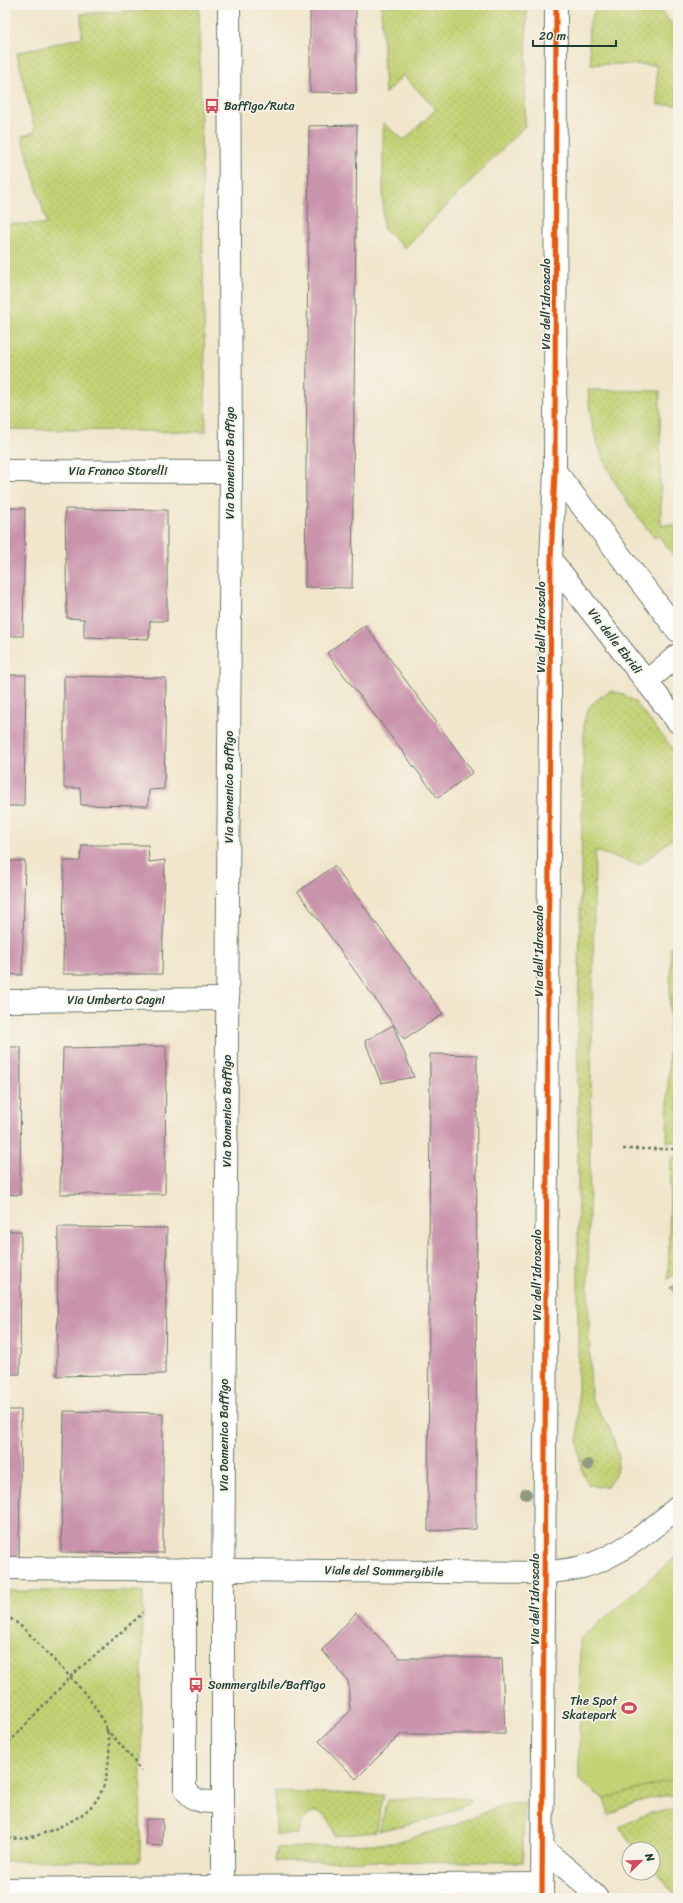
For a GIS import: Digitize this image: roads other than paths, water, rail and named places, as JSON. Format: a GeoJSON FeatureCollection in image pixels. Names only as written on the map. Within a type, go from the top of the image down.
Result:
{"type":"FeatureCollection","features":[{"type":"Feature","properties":{"kind":"street","name":"Via Domenico Baffigo"},"geometry":{"type":"LineString","coordinates":[[223,1569],[228,999],[230,472],[229,5]]}},
{"type":"Feature","properties":{"kind":"street","name":"Via dell'Idroscalo"},"geometry":{"type":"LineString","coordinates":[[542,1891],[551,560],[555,471],[556,5]]}},
{"type":"Feature","properties":{"kind":"street","name":"Via Franco Storelli"},"geometry":{"type":"LineString","coordinates":[[5,471],[230,472]]}},
{"type":"Feature","properties":{"kind":"street"},"geometry":{"type":"LineString","coordinates":[[555,471],[678,631]]}},
{"type":"Feature","properties":{"kind":"street","name":"Via delle Ebridi"},"geometry":{"type":"LineString","coordinates":[[551,560],[678,722]]}},
{"type":"Feature","properties":{"kind":"street"},"geometry":{"type":"LineString","coordinates":[[646,682],[678,655]]}},
{"type":"Feature","properties":{"kind":"street","name":"Via Umberto Cagni"},"geometry":{"type":"LineString","coordinates":[[5,1001],[228,999]]}},
{"type":"Feature","properties":{"kind":"street","name":"Viale del Sommergibile"},"geometry":{"type":"LineString","coordinates":[[5,1568],[545,1573],[583,1567],[600,1561],[638,1539],[678,1507]]}},
{"type":"Feature","properties":{"kind":"street"},"geometry":{"type":"LineString","coordinates":[[185,1569],[185,1788],[188,1795],[194,1799],[203,1802],[223,1802]]}},
{"type":"Feature","properties":{"kind":"street"},"geometry":{"type":"LineString","coordinates":[[223,1569],[223,1893]]}},
{"type":"Feature","properties":{"kind":"street"},"geometry":{"type":"LineString","coordinates":[[543,1849],[579,1879],[597,1898]]}},
{"type":"Feature","properties":{"kind":"street"},"geometry":{"type":"LineString","coordinates":[[5,1889],[223,1893],[542,1891]]}},
{"type":"Feature","properties":{"kind":"place","name":"Baffigo/Ruta"},"geometry":{"type":"Point","coordinates":[212,106]}},
{"type":"Feature","properties":{"kind":"place","name":"Sommergibile/Baffigo"},"geometry":{"type":"Point","coordinates":[196,1685]}},
{"type":"Feature","properties":{"kind":"place","name":"The Spot Skatepark"},"geometry":{"type":"Point","coordinates":[629,1708]}}]}
